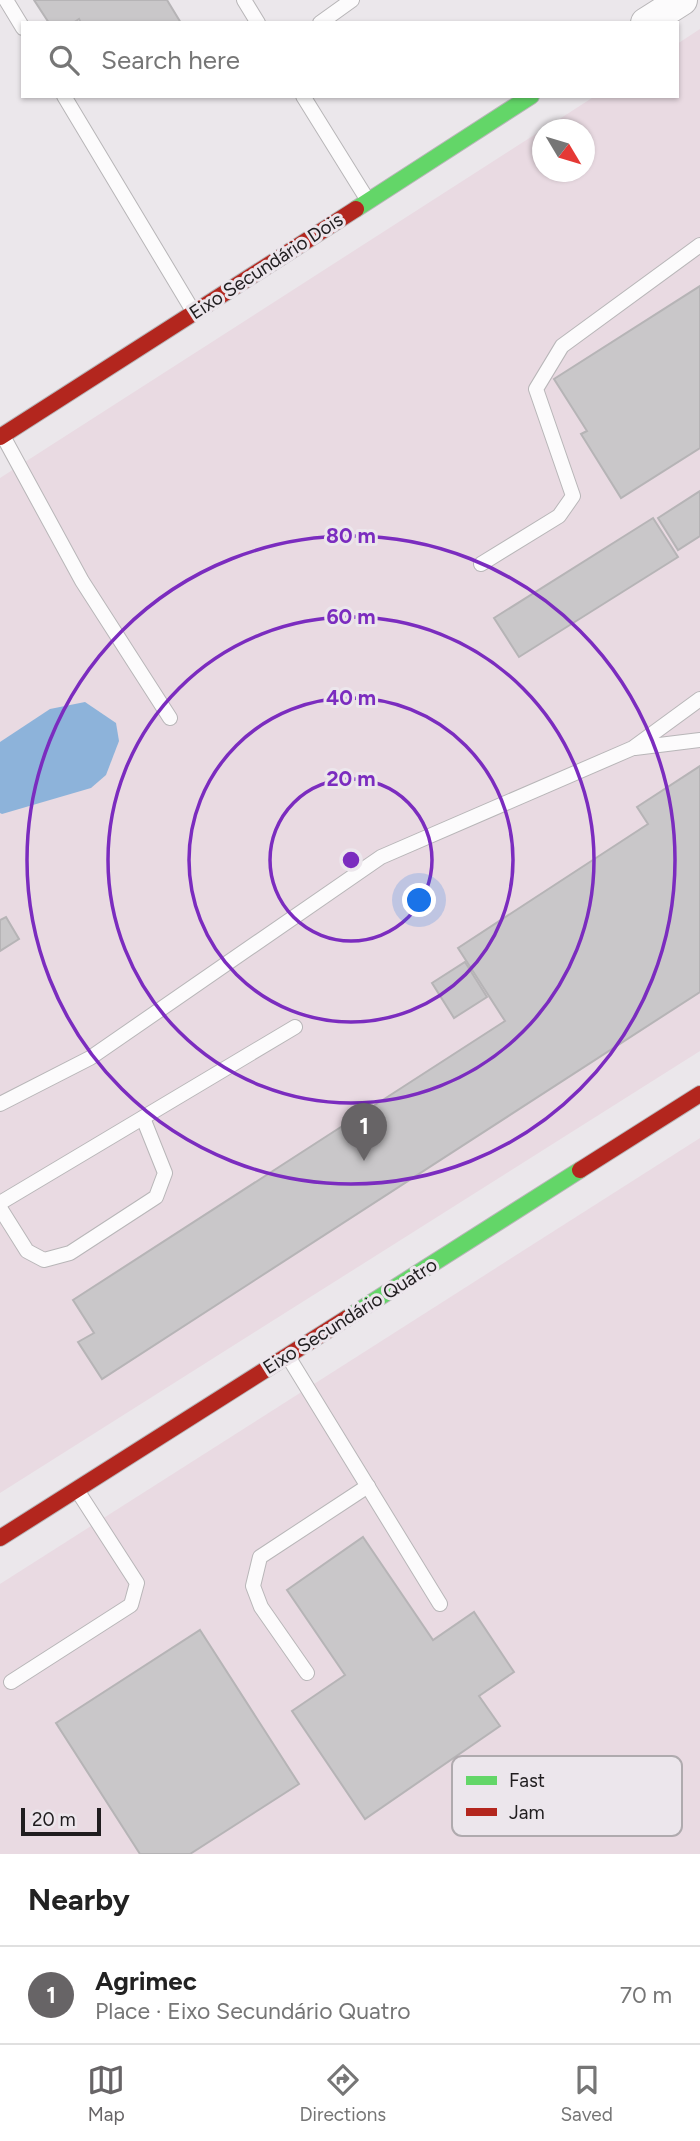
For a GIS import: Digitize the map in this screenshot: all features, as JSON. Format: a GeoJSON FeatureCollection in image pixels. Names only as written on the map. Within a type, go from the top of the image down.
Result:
{"type":"FeatureCollection","features":[{"type":"Feature","properties":{"kind":"street"},"geometry":{"type":"LineString","coordinates":[[649,21],[682,0]]}},
{"type":"Feature","properties":{"kind":"street","name":"Eixo Secundário Dois"},"geometry":{"type":"LineString","coordinates":[[1,436],[528,98]]}},
{"type":"Feature","properties":{"kind":"street","name":"Eixo Secundário Quatro"},"geometry":{"type":"LineString","coordinates":[[0,1538],[700,1094]]}},
{"type":"Feature","properties":{"kind":"lane"},"geometry":{"type":"LineString","coordinates":[[6,0],[21,25]]}},
{"type":"Feature","properties":{"kind":"lane"},"geometry":{"type":"LineString","coordinates":[[244,0],[257,21]]}},
{"type":"Feature","properties":{"kind":"lane"},"geometry":{"type":"LineString","coordinates":[[323,21],[352,0]]}},
{"type":"Feature","properties":{"kind":"lane"},"geometry":{"type":"LineString","coordinates":[[65,98],[194,312]]}},
{"type":"Feature","properties":{"kind":"lane"},"geometry":{"type":"LineString","coordinates":[[304,98],[368,201]]}},
{"type":"Feature","properties":{"kind":"lane"},"geometry":{"type":"LineString","coordinates":[[481,564],[559,516],[573,496],[536,389],[562,346],[700,246]]}},
{"type":"Feature","properties":{"kind":"lane"},"geometry":{"type":"LineString","coordinates":[[1,436],[82,581],[170,718]]}},
{"type":"Feature","properties":{"kind":"lane"},"geometry":{"type":"LineString","coordinates":[[0,1104],[90,1058],[381,857],[633,748],[700,699]]}},
{"type":"Feature","properties":{"kind":"lane"},"geometry":{"type":"LineString","coordinates":[[633,748],[700,740]]}},
{"type":"Feature","properties":{"kind":"lane"},"geometry":{"type":"LineString","coordinates":[[0,1203],[295,1027]]}},
{"type":"Feature","properties":{"kind":"lane"},"geometry":{"type":"LineString","coordinates":[[0,1208],[27,1251],[44,1260],[70,1253],[156,1197],[165,1173],[143,1118]]}},
{"type":"Feature","properties":{"kind":"lane"},"geometry":{"type":"LineString","coordinates":[[288,1355],[440,1604]]}},
{"type":"Feature","properties":{"kind":"lane"},"geometry":{"type":"LineString","coordinates":[[307,1673],[261,1607],[253,1586],[260,1557],[369,1486]]}},
{"type":"Feature","properties":{"kind":"lane"},"geometry":{"type":"LineString","coordinates":[[11,1682],[131,1605],[137,1583],[77,1490]]}},
{"type":"Feature","properties":{"kind":"shaded area"},"geometry":{"type":"Polygon","coordinates":[[[700,29],[700,1051],[0,1493],[0,478],[532,136],[532,182],[595,182],[595,119],[559,119],[592,98],[679,98],[679,43],[700,29]]]}},
{"type":"Feature","properties":{"kind":"shaded area"},"geometry":{"type":"Polygon","coordinates":[[[700,1138],[700,1854],[0,1854],[0,1584],[700,1138]]]}},
{"type":"Feature","properties":{"kind":"water"},"geometry":{"type":"Polygon","coordinates":[[[85,702],[116,723],[119,741],[106,775],[91,788],[0,813],[0,742],[50,709],[85,702]]]}},
{"type":"Feature","properties":{"kind":"building"},"geometry":{"type":"Polygon","coordinates":[[[34,0],[167,0],[180,21],[79,19],[48,21],[34,0]]]}},
{"type":"Feature","properties":{"kind":"building"},"geometry":{"type":"Polygon","coordinates":[[[700,286],[700,448],[621,498],[581,434],[587,431],[554,379],[700,286]]]}},
{"type":"Feature","properties":{"kind":"building"},"geometry":{"type":"Polygon","coordinates":[[[700,491],[700,536],[678,550],[658,518],[700,491]]]}},
{"type":"Feature","properties":{"kind":"building"},"geometry":{"type":"Polygon","coordinates":[[[653,518],[678,557],[519,657],[494,618],[653,518]]]}},
{"type":"Feature","properties":{"kind":"building"},"geometry":{"type":"Polygon","coordinates":[[[700,766],[700,992],[102,1379],[78,1342],[94,1333],[73,1300],[505,1021],[458,948],[648,824],[637,807],[700,766]]]}},
{"type":"Feature","properties":{"kind":"building"},"geometry":{"type":"Polygon","coordinates":[[[6,917],[19,939],[0,951],[0,920],[6,917]]]}},
{"type":"Feature","properties":{"kind":"building"},"geometry":{"type":"Polygon","coordinates":[[[465,962],[487,997],[454,1018],[432,983],[465,962]]]}},
{"type":"Feature","properties":{"kind":"building"},"geometry":{"type":"Polygon","coordinates":[[[363,1537],[433,1640],[474,1612],[514,1672],[479,1696],[500,1726],[456,1756],[452,1756],[452,1759],[365,1819],[292,1711],[345,1675],[287,1590],[363,1537]]]}},
{"type":"Feature","properties":{"kind":"building"},"geometry":{"type":"Polygon","coordinates":[[[200,1630],[299,1784],[190,1854],[140,1854],[56,1723],[200,1630]]]}},
{"type":"Feature","properties":{"kind":"traffic: fast"},"geometry":{"type":"LineString","coordinates":[[356,209],[528,98]]}},
{"type":"Feature","properties":{"kind":"traffic: fast"},"geometry":{"type":"LineString","coordinates":[[347,1318],[580,1170]]}},
{"type":"Feature","properties":{"kind":"traffic: jam"},"geometry":{"type":"LineString","coordinates":[[0,437],[356,209]]}},
{"type":"Feature","properties":{"kind":"traffic: jam"},"geometry":{"type":"LineString","coordinates":[[580,1170],[700,1094]]}},
{"type":"Feature","properties":{"kind":"traffic: jam"},"geometry":{"type":"LineString","coordinates":[[0,1538],[347,1318]]}},
{"type":"Feature","properties":{"kind":"place","name":"Agrimec"},"geometry":{"type":"Point","coordinates":[364,1161]}}]}
